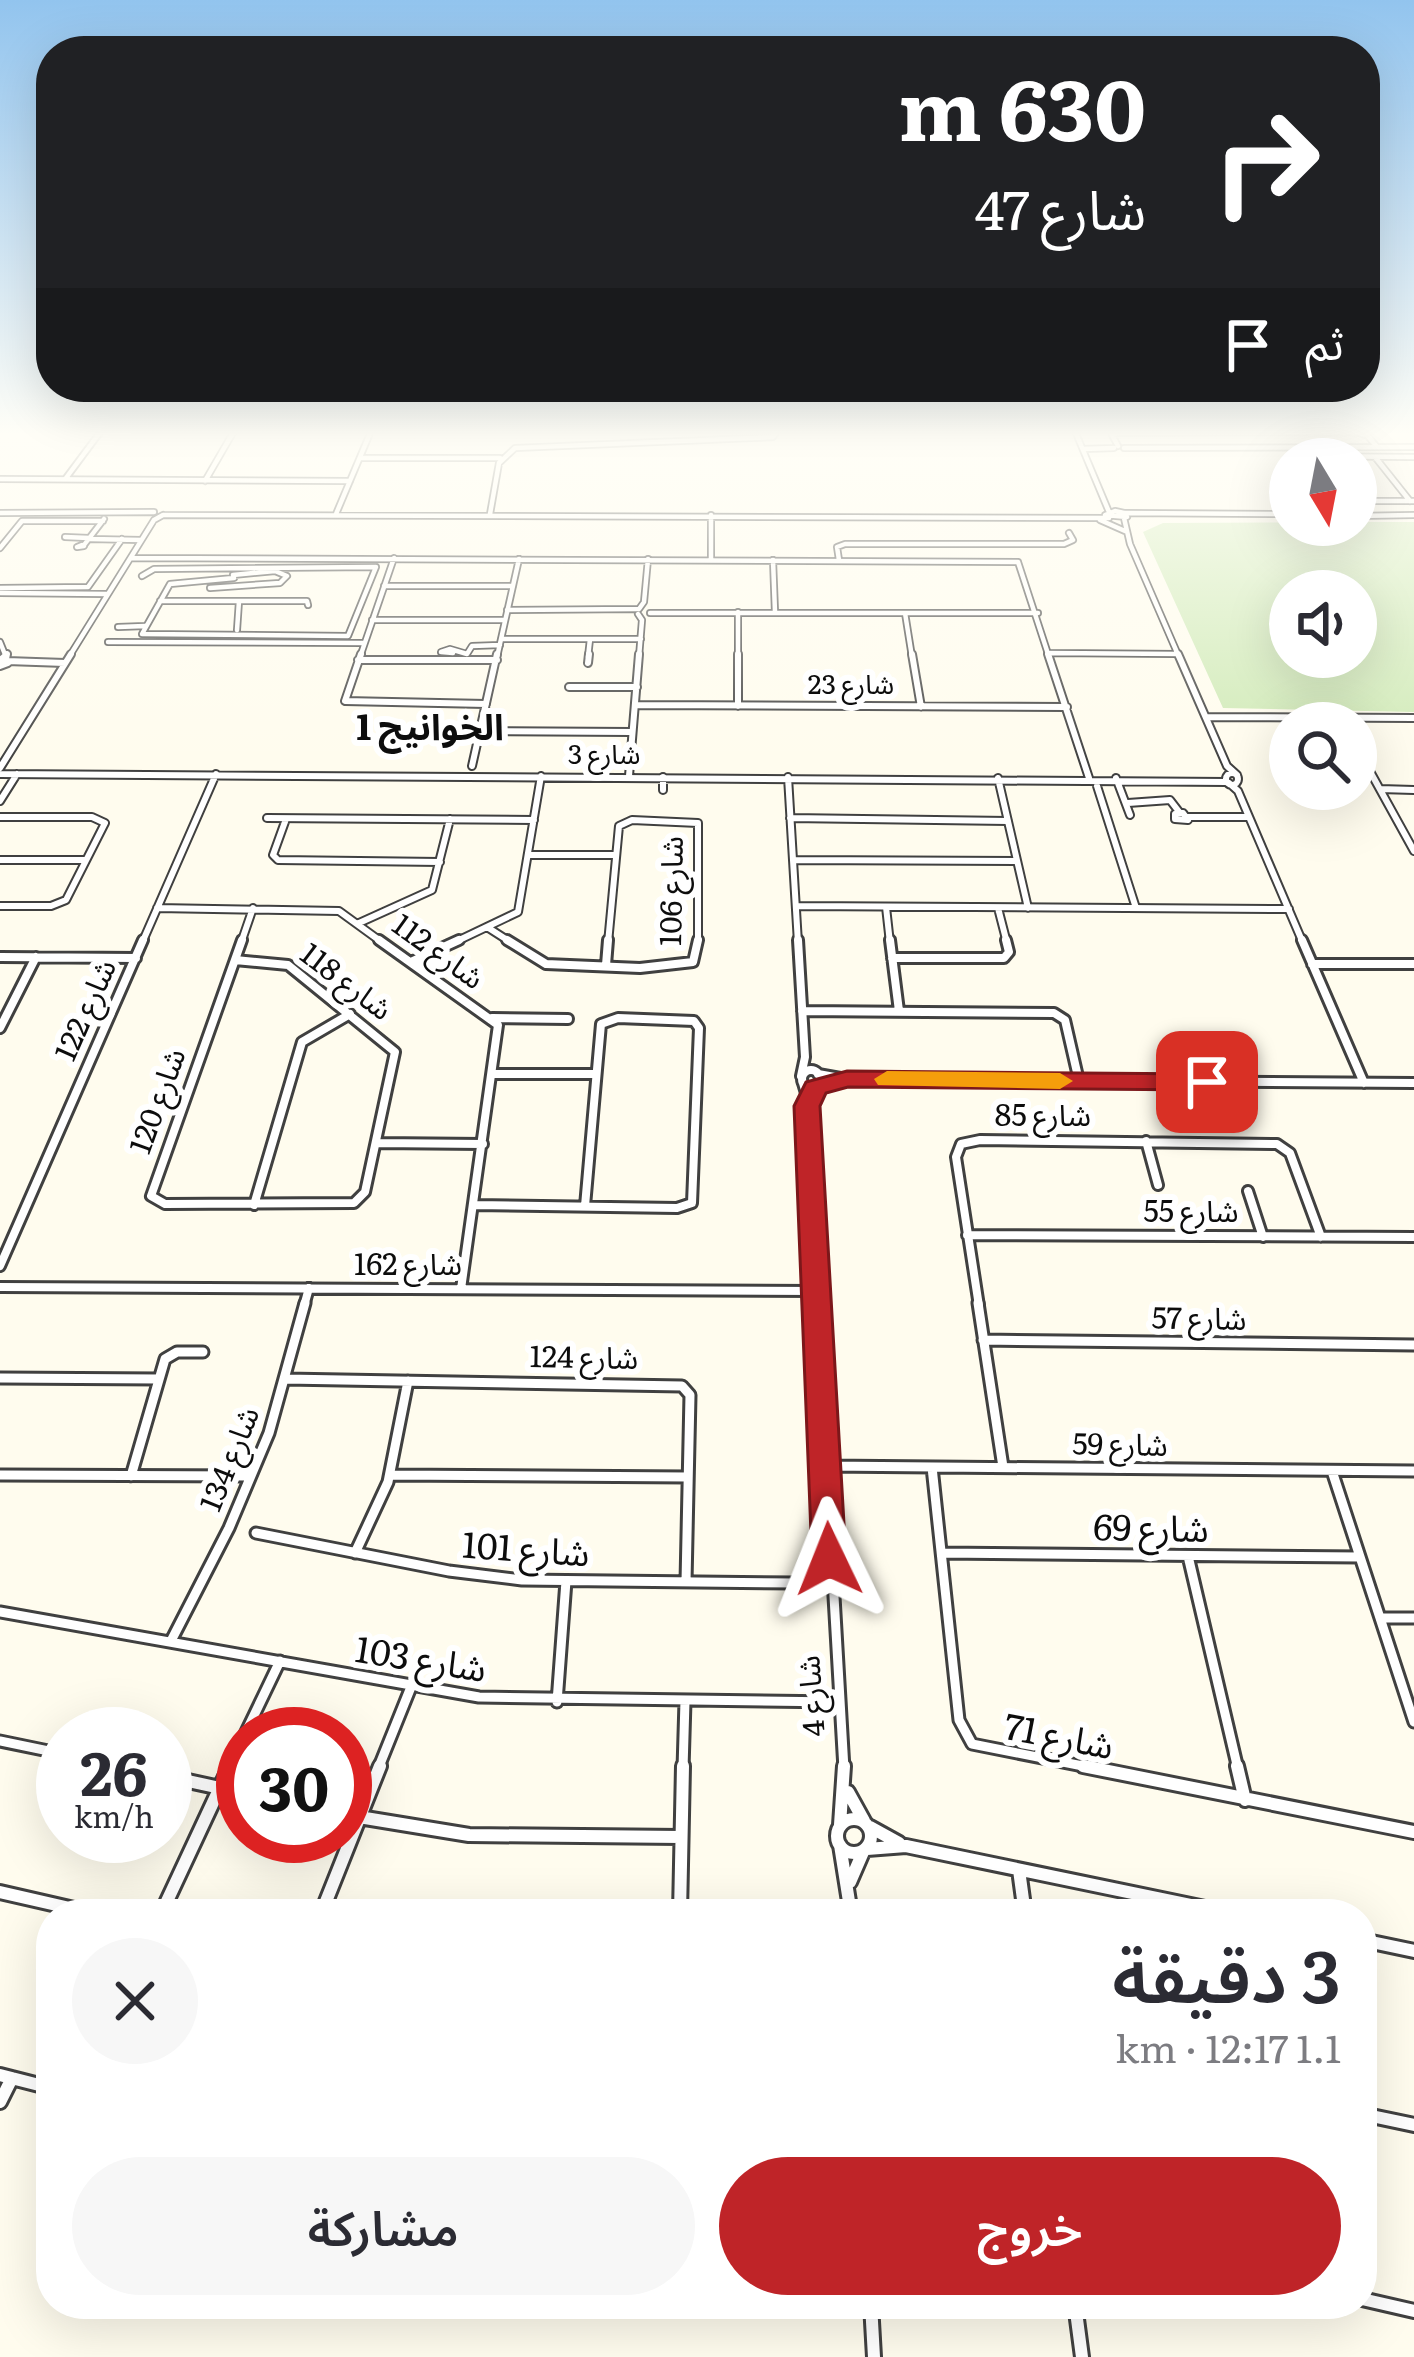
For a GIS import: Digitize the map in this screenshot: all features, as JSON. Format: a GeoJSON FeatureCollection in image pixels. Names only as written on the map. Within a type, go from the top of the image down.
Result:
{"type":"FeatureCollection","features":[{"type":"Feature","properties":{"kind":"street"},"geometry":{"type":"LineString","coordinates":[[0,591],[88,587],[121,541]]}},
{"type":"Feature","properties":{"kind":"street"},"geometry":{"type":"LineString","coordinates":[[0,771],[141,541]]}},
{"type":"Feature","properties":{"kind":"street"},"geometry":{"type":"LineString","coordinates":[[711,541],[711,559]]}},
{"type":"Feature","properties":{"kind":"street"},"geometry":{"type":"LineString","coordinates":[[838,560],[837,547],[845,544],[1071,541]]}},
{"type":"Feature","properties":{"kind":"street"},"geometry":{"type":"LineString","coordinates":[[1129,541],[1206,717],[1226,776],[1238,783],[1364,1083]]}},
{"type":"Feature","properties":{"kind":"street"},"geometry":{"type":"LineString","coordinates":[[131,558],[1018,562],[1025,556],[1022,544]]}},
{"type":"Feature","properties":{"kind":"street"},"geometry":{"type":"LineString","coordinates":[[1130,544],[1140,544]]}},
{"type":"Feature","properties":{"kind":"street"},"geometry":{"type":"LineString","coordinates":[[233,579],[235,558]]}},
{"type":"Feature","properties":{"kind":"street"},"geometry":{"type":"LineString","coordinates":[[394,558],[346,702],[486,704]]}},
{"type":"Feature","properties":{"kind":"street"},"geometry":{"type":"LineString","coordinates":[[472,766],[519,559]]}},
{"type":"Feature","properties":{"kind":"street"},"geometry":{"type":"LineString","coordinates":[[629,776],[648,559]]}},
{"type":"Feature","properties":{"kind":"street"},"geometry":{"type":"LineString","coordinates":[[773,560],[775,612]]}},
{"type":"Feature","properties":{"kind":"street"},"geometry":{"type":"LineString","coordinates":[[1018,562],[1089,778]]}},
{"type":"Feature","properties":{"kind":"street"},"geometry":{"type":"LineString","coordinates":[[142,576],[165,567],[233,579],[283,582],[287,575],[278,571],[233,579],[210,588]]}},
{"type":"Feature","properties":{"kind":"street"},"geometry":{"type":"LineString","coordinates":[[108,643],[260,639],[350,635],[376,567],[172,583],[141,633],[146,636],[260,639],[364,643]]}},
{"type":"Feature","properties":{"kind":"street"},"geometry":{"type":"LineString","coordinates":[[384,586],[513,586]]}},
{"type":"Feature","properties":{"kind":"street"},"geometry":{"type":"LineString","coordinates":[[0,591],[109,594]]}},
{"type":"Feature","properties":{"kind":"street"},"geometry":{"type":"LineString","coordinates":[[159,601],[307,601],[308,605]]}},
{"type":"Feature","properties":{"kind":"street"},"geometry":{"type":"LineString","coordinates":[[237,630],[239,601]]}},
{"type":"Feature","properties":{"kind":"street"},"geometry":{"type":"LineString","coordinates":[[1158,607],[1167,607]]}},
{"type":"Feature","properties":{"kind":"street"},"geometry":{"type":"LineString","coordinates":[[507,610],[1038,613]]}},
{"type":"Feature","properties":{"kind":"street"},"geometry":{"type":"LineString","coordinates":[[738,612],[738,706]]}},
{"type":"Feature","properties":{"kind":"street"},"geometry":{"type":"LineString","coordinates":[[905,613],[921,707]]}},
{"type":"Feature","properties":{"kind":"street"},"geometry":{"type":"LineString","coordinates":[[372,620],[505,620]]}},
{"type":"Feature","properties":{"kind":"street"},"geometry":{"type":"LineString","coordinates":[[118,627],[145,626]]}},
{"type":"Feature","properties":{"kind":"street"},"geometry":{"type":"LineString","coordinates":[[588,663],[590,639]]}},
{"type":"Feature","properties":{"kind":"street"},"geometry":{"type":"LineString","coordinates":[[358,660],[428,660],[500,642],[641,639]]}},
{"type":"Feature","properties":{"kind":"street"},"geometry":{"type":"LineString","coordinates":[[0,642],[3,663],[64,666]]}},
{"type":"Feature","properties":{"kind":"street"},"geometry":{"type":"LineString","coordinates":[[428,660],[442,653],[497,660]]}},
{"type":"Feature","properties":{"kind":"street"},"geometry":{"type":"LineString","coordinates":[[1050,653],[1178,654]]}},
{"type":"Feature","properties":{"kind":"street"},"geometry":{"type":"LineString","coordinates":[[569,687],[637,687]]}},
{"type":"Feature","properties":{"kind":"street"},"geometry":{"type":"LineString","coordinates":[[1195,692],[1208,692]]}},
{"type":"Feature","properties":{"kind":"street","name":"شارع 23"},"geometry":{"type":"LineString","coordinates":[[635,706],[1067,707]]}},
{"type":"Feature","properties":{"kind":"street"},"geometry":{"type":"LineString","coordinates":[[1206,717],[1269,718]]}},
{"type":"Feature","properties":{"kind":"street"},"geometry":{"type":"LineString","coordinates":[[1377,719],[1414,718]]}},
{"type":"Feature","properties":{"kind":"street"},"geometry":{"type":"LineString","coordinates":[[480,731],[632,732]]}},
{"type":"Feature","properties":{"kind":"street","name":"شارع 3"},"geometry":{"type":"LineString","coordinates":[[0,771],[1226,776],[1238,783]]}},
{"type":"Feature","properties":{"kind":"street"},"geometry":{"type":"LineString","coordinates":[[0,801],[17,774]]}},
{"type":"Feature","properties":{"kind":"street","name":"شارع 122"},"geometry":{"type":"LineString","coordinates":[[0,1266],[216,774]]}},
{"type":"Feature","properties":{"kind":"street"},"geometry":{"type":"LineString","coordinates":[[411,963],[520,909],[541,776]]}},
{"type":"Feature","properties":{"kind":"street"},"geometry":{"type":"LineString","coordinates":[[663,776],[663,790]]}},
{"type":"Feature","properties":{"kind":"street"},"geometry":{"type":"LineString","coordinates":[[788,777],[805,1058],[802,1079],[1414,1083]]}},
{"type":"Feature","properties":{"kind":"street"},"geometry":{"type":"LineString","coordinates":[[998,778],[1028,908]]}},
{"type":"Feature","properties":{"kind":"street"},"geometry":{"type":"LineString","coordinates":[[1116,778],[1130,815]]}},
{"type":"Feature","properties":{"kind":"street"},"geometry":{"type":"LineString","coordinates":[[1377,784],[1414,851]]}},
{"type":"Feature","properties":{"kind":"street"},"geometry":{"type":"LineString","coordinates":[[1097,786],[1136,908]]}},
{"type":"Feature","properties":{"kind":"street"},"geometry":{"type":"LineString","coordinates":[[1380,789],[1414,790]]}},
{"type":"Feature","properties":{"kind":"street"},"geometry":{"type":"LineString","coordinates":[[1128,803],[1170,800],[1183,815],[1249,817]]}},
{"type":"Feature","properties":{"kind":"street"},"geometry":{"type":"LineString","coordinates":[[0,818],[102,819],[105,824],[62,903],[0,906]]}},
{"type":"Feature","properties":{"kind":"street"},"geometry":{"type":"LineString","coordinates":[[267,818],[534,820]]}},
{"type":"Feature","properties":{"kind":"street"},"geometry":{"type":"LineString","coordinates":[[286,818],[273,855],[278,860],[440,862]]}},
{"type":"Feature","properties":{"kind":"street"},"geometry":{"type":"LineString","coordinates":[[790,818],[1008,820]]}},
{"type":"Feature","properties":{"kind":"street"},"geometry":{"type":"LineString","coordinates":[[358,924],[434,887],[450,819]]}},
{"type":"Feature","properties":{"kind":"street","name":"شارع 106"},"geometry":{"type":"LineString","coordinates":[[688,820],[700,825],[698,955],[693,962],[606,964],[616,856],[623,822],[688,820]]}},
{"type":"Feature","properties":{"kind":"street"},"geometry":{"type":"LineString","coordinates":[[529,855],[616,856]]}},
{"type":"Feature","properties":{"kind":"street"},"geometry":{"type":"LineString","coordinates":[[0,860],[86,860]]}},
{"type":"Feature","properties":{"kind":"street"},"geometry":{"type":"LineString","coordinates":[[793,860],[1017,861]]}},
{"type":"Feature","properties":{"kind":"street"},"geometry":{"type":"LineString","coordinates":[[796,906],[1289,909]]}},
{"type":"Feature","properties":{"kind":"street"},"geometry":{"type":"LineString","coordinates":[[886,907],[899,1011]]}},
{"type":"Feature","properties":{"kind":"street","name":"شارع 112"},"geometry":{"type":"LineString","coordinates":[[157,908],[334,910],[500,1030]]}},
{"type":"Feature","properties":{"kind":"street","name":"شارع 120"},"geometry":{"type":"LineString","coordinates":[[253,908],[151,1191],[154,1200],[165,1204],[341,1205]]}},
{"type":"Feature","properties":{"kind":"street"},"geometry":{"type":"LineString","coordinates":[[892,958],[1007,957],[998,908]]}},
{"type":"Feature","properties":{"kind":"street"},"geometry":{"type":"LineString","coordinates":[[488,927],[541,963],[606,964]]}},
{"type":"Feature","properties":{"kind":"street"},"geometry":{"type":"LineString","coordinates":[[0,957],[136,958]]}},
{"type":"Feature","properties":{"kind":"street"},"geometry":{"type":"LineString","coordinates":[[0,1028],[4,1012],[36,957]]}},
{"type":"Feature","properties":{"kind":"street","name":"شارع 118"},"geometry":{"type":"LineString","coordinates":[[235,959],[288,965],[395,1052],[364,1196],[341,1205]]}},
{"type":"Feature","properties":{"kind":"street"},"geometry":{"type":"LineString","coordinates":[[1312,964],[1414,964]]}},
{"type":"Feature","properties":{"kind":"street"},"geometry":{"type":"LineString","coordinates":[[802,1011],[1045,1013],[1065,1025],[1079,1081]]}},
{"type":"Feature","properties":{"kind":"street"},"geometry":{"type":"LineString","coordinates":[[254,1204],[302,1042],[350,1014]]}},
{"type":"Feature","properties":{"kind":"street"},"geometry":{"type":"LineString","coordinates":[[488,1017],[568,1018]]}},
{"type":"Feature","properties":{"kind":"street"},"geometry":{"type":"LineString","coordinates":[[474,1205],[668,1207],[689,1205],[696,1198],[697,1034],[692,1023],[679,1018],[623,1018],[600,1030],[585,1206]]}},
{"type":"Feature","properties":{"kind":"street"},"geometry":{"type":"LineString","coordinates":[[460,1289],[500,1030],[512,1020]]}},
{"type":"Feature","properties":{"kind":"street"},"geometry":{"type":"LineString","coordinates":[[805,1058],[818,1079]]}},
{"type":"Feature","properties":{"kind":"street"},"geometry":{"type":"LineString","coordinates":[[494,1074],[596,1074]]}},
{"type":"Feature","properties":{"kind":"street","name":"شارع 4"},"geometry":{"type":"LineString","coordinates":[[802,1079],[808,1100],[845,1786],[840,1826]]}},
{"type":"Feature","properties":{"kind":"street"},"geometry":{"type":"LineString","coordinates":[[808,1100],[818,1079]]}},
{"type":"Feature","properties":{"kind":"street","name":"شارع 85"},"geometry":{"type":"LineString","coordinates":[[1003,1467],[955,1152],[961,1144],[980,1140],[1147,1141],[1283,1146],[1290,1153],[1321,1237]]}},
{"type":"Feature","properties":{"kind":"street"},"geometry":{"type":"LineString","coordinates":[[1147,1141],[1158,1185]]}},
{"type":"Feature","properties":{"kind":"street"},"geometry":{"type":"LineString","coordinates":[[376,1143],[483,1144]]}},
{"type":"Feature","properties":{"kind":"street"},"geometry":{"type":"LineString","coordinates":[[1248,1191],[1263,1237]]}},
{"type":"Feature","properties":{"kind":"street","name":"شارع 55"},"geometry":{"type":"LineString","coordinates":[[968,1235],[1414,1238]]}},
{"type":"Feature","properties":{"kind":"street","name":"شارع 162"},"geometry":{"type":"LineString","coordinates":[[0,1287],[816,1291]]}},
{"type":"Feature","properties":{"kind":"street","name":"شارع 134"},"geometry":{"type":"LineString","coordinates":[[172,1639],[250,1477],[286,1379],[309,1288]]}},
{"type":"Feature","properties":{"kind":"street","name":"شارع 57"},"geometry":{"type":"LineString","coordinates":[[983,1340],[1414,1345]]}},
{"type":"Feature","properties":{"kind":"street"},"geometry":{"type":"LineString","coordinates":[[131,1476],[168,1356],[203,1352]]}},
{"type":"Feature","properties":{"kind":"street"},"geometry":{"type":"LineString","coordinates":[[0,1378],[159,1379]]}},
{"type":"Feature","properties":{"kind":"street","name":"شارع 124"},"geometry":{"type":"LineString","coordinates":[[286,1379],[682,1386],[690,1394],[686,1582]]}},
{"type":"Feature","properties":{"kind":"street"},"geometry":{"type":"LineString","coordinates":[[355,1553],[389,1475],[408,1381]]}},
{"type":"Feature","properties":{"kind":"street","name":"شارع 59"},"geometry":{"type":"LineString","coordinates":[[826,1466],[1414,1472]]}},
{"type":"Feature","properties":{"kind":"street","name":"شارع 71"},"geometry":{"type":"LineString","coordinates":[[932,1467],[959,1720],[972,1744],[1414,1832]]}},
{"type":"Feature","properties":{"kind":"street"},"geometry":{"type":"LineString","coordinates":[[1332,1471],[1414,1722]]}},
{"type":"Feature","properties":{"kind":"street"},"geometry":{"type":"LineString","coordinates":[[0,1475],[250,1477]]}},
{"type":"Feature","properties":{"kind":"street"},"geometry":{"type":"LineString","coordinates":[[389,1475],[688,1477]]}},
{"type":"Feature","properties":{"kind":"street","name":"شارع 101"},"geometry":{"type":"LineString","coordinates":[[256,1534],[461,1573],[566,1581],[795,1582]]}},
{"type":"Feature","properties":{"kind":"street","name":"شارع 69"},"geometry":{"type":"LineString","coordinates":[[942,1553],[1360,1557]]}},
{"type":"Feature","properties":{"kind":"street"},"geometry":{"type":"LineString","coordinates":[[1188,1555],[1245,1800]]}},
{"type":"Feature","properties":{"kind":"street"},"geometry":{"type":"LineString","coordinates":[[557,1702],[566,1581]]}},
{"type":"Feature","properties":{"kind":"street","name":"شارع 103"},"geometry":{"type":"LineString","coordinates":[[0,1612],[172,1639],[412,1688],[557,1702],[839,1702]]}},
{"type":"Feature","properties":{"kind":"street"},"geometry":{"type":"LineString","coordinates":[[1380,1618],[1414,1618]]}},
{"type":"Feature","properties":{"kind":"street"},"geometry":{"type":"LineString","coordinates":[[258,1707],[280,1661]]}},
{"type":"Feature","properties":{"kind":"street"},"geometry":{"type":"LineString","coordinates":[[372,1785],[412,1688]]}},
{"type":"Feature","properties":{"kind":"street"},"geometry":{"type":"LineString","coordinates":[[680,1899],[685,1701]]}},
{"type":"Feature","properties":{"kind":"street"},"geometry":{"type":"LineString","coordinates":[[0,1741],[36,1748]]}},
{"type":"Feature","properties":{"kind":"street","name":"شارع 4"},"geometry":{"type":"LineString","coordinates":[[845,1786],[866,1824]]}},
{"type":"Feature","properties":{"kind":"street"},"geometry":{"type":"LineString","coordinates":[[168,1899],[216,1797]]}},
{"type":"Feature","properties":{"kind":"street"},"geometry":{"type":"LineString","coordinates":[[372,1819],[469,1835],[681,1837]]}},
{"type":"Feature","properties":{"kind":"street"},"geometry":{"type":"LineString","coordinates":[[850,1899],[840,1845],[840,1826],[848,1820],[866,1824],[906,1846],[1161,1899]]}},
{"type":"Feature","properties":{"kind":"street"},"geometry":{"type":"LineString","coordinates":[[850,1884],[872,1835],[866,1824]]}},
{"type":"Feature","properties":{"kind":"street"},"geometry":{"type":"LineString","coordinates":[[840,1845],[848,1851],[906,1846]]}},
{"type":"Feature","properties":{"kind":"street"},"geometry":{"type":"LineString","coordinates":[[327,1899],[341,1863]]}},
{"type":"Feature","properties":{"kind":"street"},"geometry":{"type":"LineString","coordinates":[[1019,1870],[1023,1899]]}},
{"type":"Feature","properties":{"kind":"street"},"geometry":{"type":"LineString","coordinates":[[0,1892],[36,1900]]}},
{"type":"Feature","properties":{"kind":"street"},"geometry":{"type":"LineString","coordinates":[[1377,1943],[1414,1951]]}},
{"type":"Feature","properties":{"kind":"street"},"geometry":{"type":"LineString","coordinates":[[0,2102],[6,2076],[36,2084]]}},
{"type":"Feature","properties":{"kind":"street"},"geometry":{"type":"LineString","coordinates":[[1377,2117],[1414,2125]]}},
{"type":"Feature","properties":{"kind":"street"},"geometry":{"type":"LineString","coordinates":[[1377,2302],[1414,2311]]}},
{"type":"Feature","properties":{"kind":"street"},"geometry":{"type":"LineString","coordinates":[[872,2319],[874,2357]]}},
{"type":"Feature","properties":{"kind":"street"},"geometry":{"type":"LineString","coordinates":[[1077,2319],[1082,2357]]}},
{"type":"Feature","properties":{"kind":"green space"},"geometry":{"type":"Polygon","coordinates":[[[1147,541],[1377,546],[1377,541],[1414,541],[1414,712],[1377,711],[1377,702],[1269,702],[1269,709],[1223,708],[1147,541]]]}},
{"type":"Feature","properties":{"kind":"slow traffic"},"geometry":{"type":"LineString","coordinates":[[887,1079],[1060,1081]]}},
{"type":"Feature","properties":{"kind":"district","name":"الخوانيج 1"},"geometry":{"type":"Point","coordinates":[430,727]}},
{"type":"Feature","properties":{"kind":"route"},"geometry":{"type":"LineString","coordinates":[[829,1559],[807,1106],[815,1088],[847,1079],[1207,1082]]}}]}
